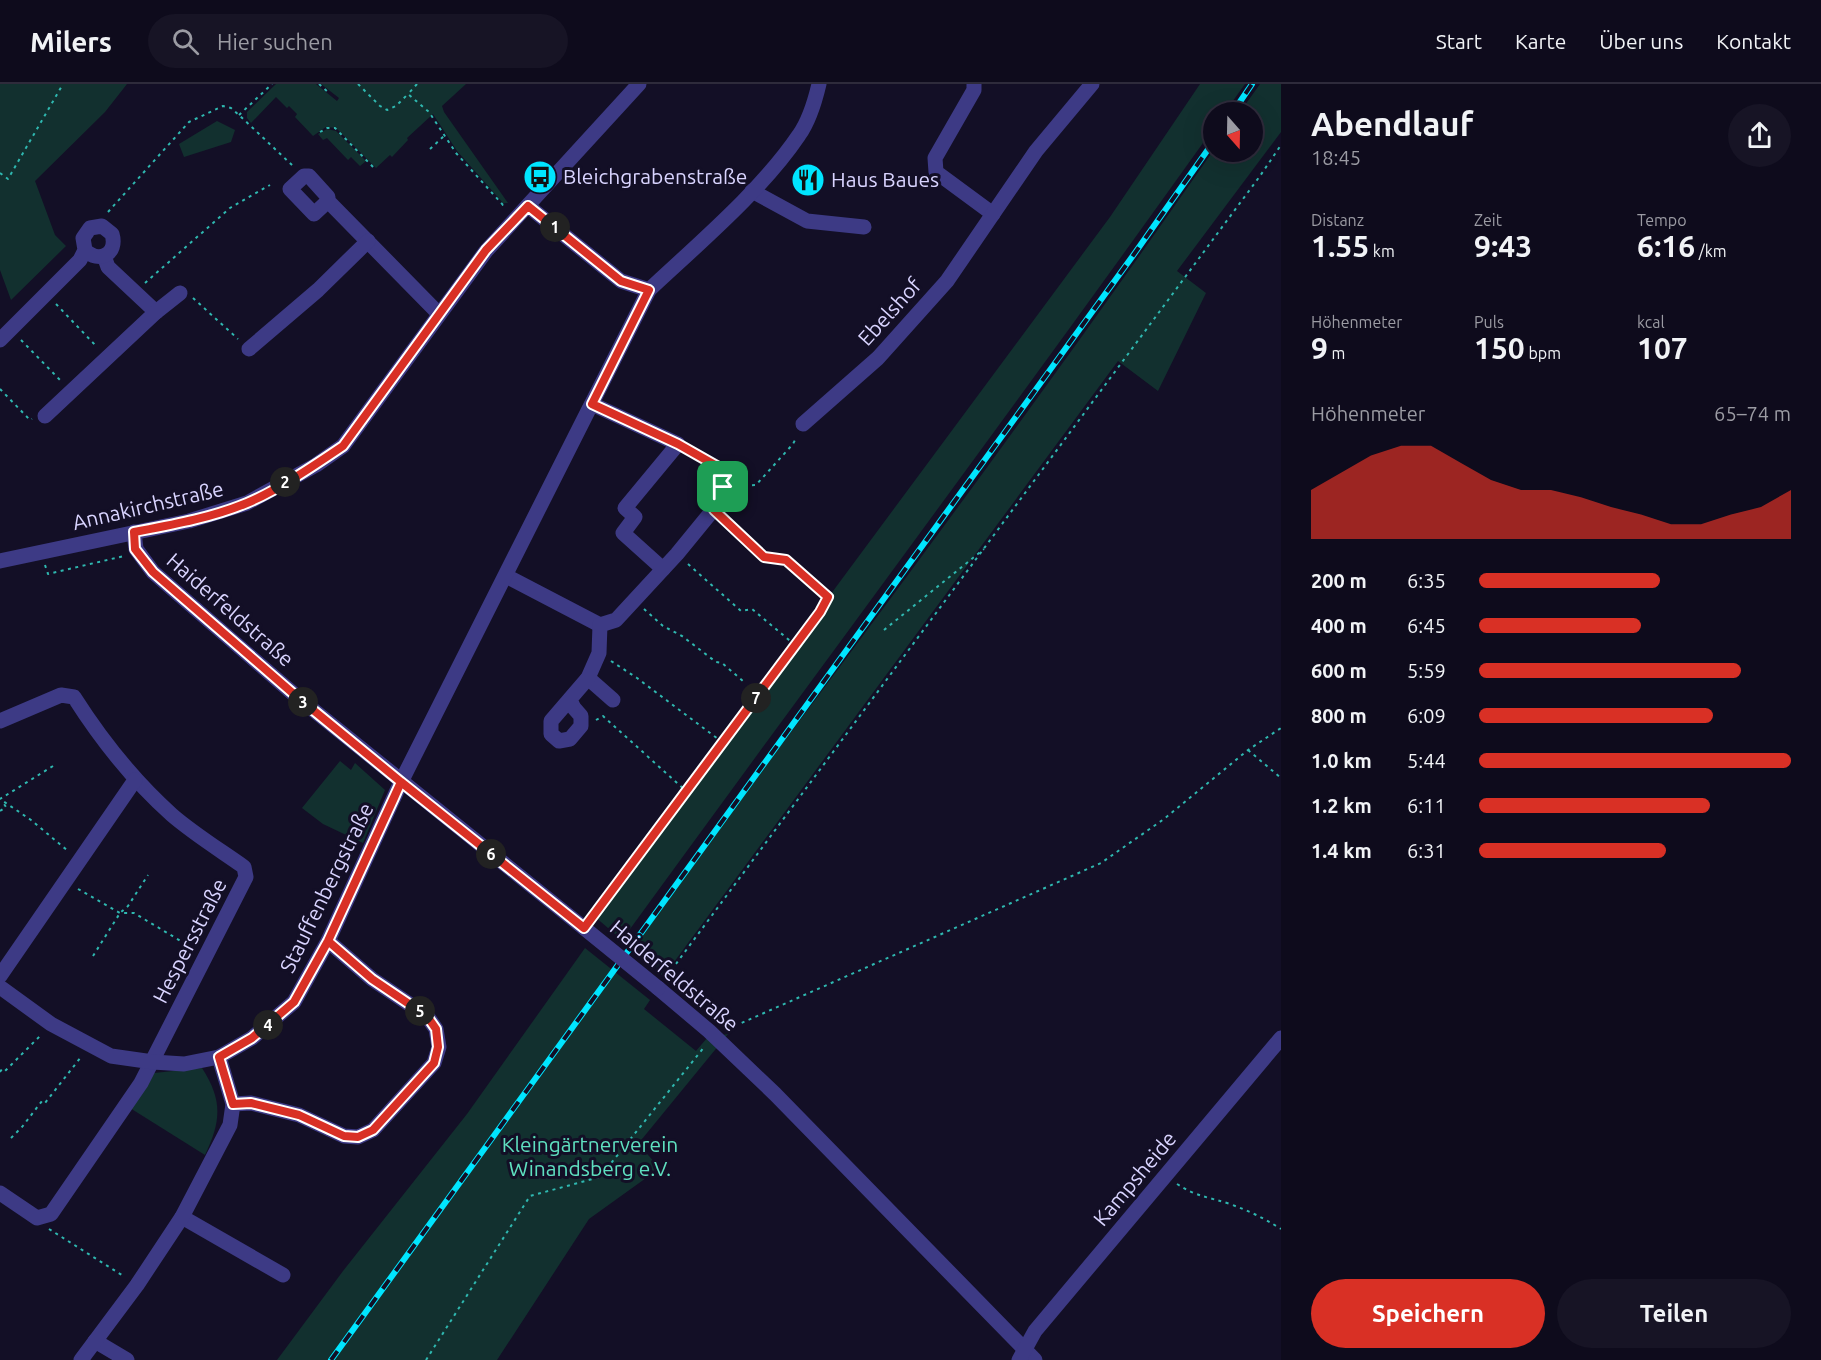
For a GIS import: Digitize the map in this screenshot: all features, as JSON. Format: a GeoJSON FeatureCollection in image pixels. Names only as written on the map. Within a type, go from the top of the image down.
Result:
{"type":"FeatureCollection","features":[{"type":"Feature","properties":{"kind":"street","name":"Annakirchstraße"},"geometry":{"type":"LineString","coordinates":[[0,561],[189,521],[247,503],[315,465],[343,446],[486,250],[639,84]]}},
{"type":"Feature","properties":{"kind":"street"},"geometry":{"type":"LineString","coordinates":[[401,782],[649,290],[752,191],[800,134],[815,101],[819,84]]}},
{"type":"Feature","properties":{"kind":"street"},"geometry":{"type":"LineString","coordinates":[[974,84],[974,90],[936,158],[936,172],[993,214]]}},
{"type":"Feature","properties":{"kind":"street","name":"Ebelshof"},"geometry":{"type":"LineString","coordinates":[[803,424],[878,358],[947,281],[1036,151],[1092,84]]}},
{"type":"Feature","properties":{"kind":"street"},"geometry":{"type":"LineString","coordinates":[[328,201],[314,214],[290,189],[304,176],[309,176],[328,197],[328,201],[440,314]]}},
{"type":"Feature","properties":{"kind":"street"},"geometry":{"type":"LineString","coordinates":[[752,191],[807,221],[864,227]]}},
{"type":"Feature","properties":{"kind":"street"},"geometry":{"type":"LineString","coordinates":[[528,206],[621,281],[649,290]]}},
{"type":"Feature","properties":{"kind":"street"},"geometry":{"type":"LineString","coordinates":[[95,226],[108,229],[114,240],[110,253],[97,258],[85,250],[83,244],[85,232],[95,226]]}},
{"type":"Feature","properties":{"kind":"street"},"geometry":{"type":"LineString","coordinates":[[249,349],[318,290],[368,241]]}},
{"type":"Feature","properties":{"kind":"street"},"geometry":{"type":"LineString","coordinates":[[5,335],[80,260],[85,250]]}},
{"type":"Feature","properties":{"kind":"street"},"geometry":{"type":"LineString","coordinates":[[104,256],[108,267],[156,312]]}},
{"type":"Feature","properties":{"kind":"street"},"geometry":{"type":"LineString","coordinates":[[45,416],[156,312],[180,293]]}},
{"type":"Feature","properties":{"kind":"street"},"geometry":{"type":"LineString","coordinates":[[592,404],[678,444],[625,508],[636,518],[622,533],[663,569]]}},
{"type":"Feature","properties":{"kind":"street"},"geometry":{"type":"LineString","coordinates":[[506,576],[600,625],[616,620],[714,510],[723,487]]}},
{"type":"Feature","properties":{"kind":"street","name":"Haiderfeldstraße"},"geometry":{"type":"LineString","coordinates":[[134,532],[135,549],[153,572],[296,696],[713,1035],[775,1094],[1026,1357]]}},
{"type":"Feature","properties":{"kind":"street"},"geometry":{"type":"LineString","coordinates":[[570,700],[581,716],[581,726],[570,739],[559,741],[551,734],[551,721],[588,678],[599,653],[600,625]]}},
{"type":"Feature","properties":{"kind":"street"},"geometry":{"type":"LineString","coordinates":[[588,678],[613,700]]}},
{"type":"Feature","properties":{"kind":"street","name":"Hespersstraße"},"geometry":{"type":"LineString","coordinates":[[0,721],[61,695],[74,697],[99,736],[135,780],[174,816],[244,867],[246,877],[141,1083],[51,1214],[37,1218],[0,1193]]}},
{"type":"Feature","properties":{"kind":"street"},"geometry":{"type":"LineString","coordinates":[[0,976],[135,780]]}},
{"type":"Feature","properties":{"kind":"street","name":"Stauffenbergstraße"},"geometry":{"type":"LineString","coordinates":[[0,987],[49,1022],[111,1056],[184,1064],[219,1057],[252,1038],[294,1002],[328,941],[401,782]]}},
{"type":"Feature","properties":{"kind":"street"},"geometry":{"type":"LineString","coordinates":[[233,1104],[251,1103],[299,1115],[344,1136],[358,1137],[373,1130],[434,1063],[438,1047],[436,1029],[427,1016],[372,979],[328,941]]}},
{"type":"Feature","properties":{"kind":"street","name":"Kampsheide"},"geometry":{"type":"LineString","coordinates":[[1026,1357],[1035,1331],[1281,1038]]}},
{"type":"Feature","properties":{"kind":"street"},"geometry":{"type":"LineString","coordinates":[[81,1360],[137,1285],[182,1217],[230,1125],[233,1104],[219,1057]]}},
{"type":"Feature","properties":{"kind":"street"},"geometry":{"type":"LineString","coordinates":[[182,1217],[283,1275]]}},
{"type":"Feature","properties":{"kind":"street"},"geometry":{"type":"LineString","coordinates":[[95,1341],[127,1360]]}},
{"type":"Feature","properties":{"kind":"path"},"geometry":{"type":"LineString","coordinates":[[0,173],[8,179],[63,84]]}},
{"type":"Feature","properties":{"kind":"path"},"geometry":{"type":"LineString","coordinates":[[239,115],[272,84]]}},
{"type":"Feature","properties":{"kind":"path"},"geometry":{"type":"LineString","coordinates":[[319,84],[329,93]]}},
{"type":"Feature","properties":{"kind":"path"},"geometry":{"type":"LineString","coordinates":[[358,84],[387,110],[396,106],[417,84]]}},
{"type":"Feature","properties":{"kind":"path"},"geometry":{"type":"LineString","coordinates":[[408,94],[429,112],[456,153],[503,205],[528,206]]}},
{"type":"Feature","properties":{"kind":"path"},"geometry":{"type":"LineString","coordinates":[[95,226],[189,122],[223,106],[231,108],[304,176]]}},
{"type":"Feature","properties":{"kind":"path"},"geometry":{"type":"LineString","coordinates":[[320,132],[327,128],[335,128],[375,169]]}},
{"type":"Feature","properties":{"kind":"path"},"geometry":{"type":"LineString","coordinates":[[430,149],[444,136]]}},
{"type":"Feature","properties":{"kind":"path"},"geometry":{"type":"LineString","coordinates":[[658,988],[1260,177],[1281,145]]}},
{"type":"Feature","properties":{"kind":"path"},"geometry":{"type":"LineString","coordinates":[[363,165],[367,162]]}},
{"type":"Feature","properties":{"kind":"path"},"geometry":{"type":"LineString","coordinates":[[135,292],[230,208],[270,185]]}},
{"type":"Feature","properties":{"kind":"path"},"geometry":{"type":"LineString","coordinates":[[180,293],[188,294],[249,349]]}},
{"type":"Feature","properties":{"kind":"path"},"geometry":{"type":"LineString","coordinates":[[46,294],[108,358]]}},
{"type":"Feature","properties":{"kind":"path"},"geometry":{"type":"LineString","coordinates":[[5,335],[71,392]]}},
{"type":"Feature","properties":{"kind":"path"},"geometry":{"type":"LineString","coordinates":[[0,389],[30,420],[45,416]]}},
{"type":"Feature","properties":{"kind":"path"},"geometry":{"type":"LineString","coordinates":[[678,444],[722,469],[723,487],[756,485],[794,444],[803,424]]}},
{"type":"Feature","properties":{"kind":"path"},"geometry":{"type":"LineString","coordinates":[[584,928],[687,792],[828,597],[786,560],[764,557],[714,510]]}},
{"type":"Feature","properties":{"kind":"path"},"geometry":{"type":"LineString","coordinates":[[884,630],[986,547]]}},
{"type":"Feature","properties":{"kind":"path"},"geometry":{"type":"LineString","coordinates":[[41,552],[48,573],[138,553]]}},
{"type":"Feature","properties":{"kind":"path"},"geometry":{"type":"LineString","coordinates":[[677,554],[741,611],[752,609],[795,645]]}},
{"type":"Feature","properties":{"kind":"path"},"geometry":{"type":"LineString","coordinates":[[634,600],[663,626],[682,636],[716,662],[722,663],[743,681]]}},
{"type":"Feature","properties":{"kind":"path"},"geometry":{"type":"LineString","coordinates":[[599,653],[637,678],[722,742]]}},
{"type":"Feature","properties":{"kind":"path"},"geometry":{"type":"LineString","coordinates":[[581,726],[603,716],[687,792]]}},
{"type":"Feature","properties":{"kind":"path"},"geometry":{"type":"LineString","coordinates":[[426,1360],[530,1196],[600,1177],[713,1035],[1101,862],[1164,819],[1248,750],[1281,728]]}},
{"type":"Feature","properties":{"kind":"path"},"geometry":{"type":"LineString","coordinates":[[1248,750],[1281,778]]}},
{"type":"Feature","properties":{"kind":"path"},"geometry":{"type":"LineString","coordinates":[[0,799],[53,766]]}},
{"type":"Feature","properties":{"kind":"path"},"geometry":{"type":"LineString","coordinates":[[0,799],[6,807],[0,811]]}},
{"type":"Feature","properties":{"kind":"path"},"geometry":{"type":"LineString","coordinates":[[0,799],[31,819],[79,861]]}},
{"type":"Feature","properties":{"kind":"path"},"geometry":{"type":"LineString","coordinates":[[93,956],[120,913],[128,906],[148,875]]}},
{"type":"Feature","properties":{"kind":"path"},"geometry":{"type":"LineString","coordinates":[[65,881],[120,913],[134,913],[206,956]]}},
{"type":"Feature","properties":{"kind":"path"},"geometry":{"type":"LineString","coordinates":[[0,1072],[2,1069],[5,1071],[40,1036],[49,1022]]}},
{"type":"Feature","properties":{"kind":"path"},"geometry":{"type":"LineString","coordinates":[[11,1138],[42,1101],[45,1103],[91,1045]]}},
{"type":"Feature","properties":{"kind":"path"},"geometry":{"type":"LineString","coordinates":[[1166,1175],[1193,1194],[1260,1215],[1281,1229]]}},
{"type":"Feature","properties":{"kind":"path"},"geometry":{"type":"LineString","coordinates":[[46,1227],[137,1285]]}},
{"type":"Feature","properties":{"kind":"green space"},"geometry":{"type":"Polygon","coordinates":[[[0,84],[127,84],[105,112],[35,181],[55,235],[66,246],[11,300],[0,270],[0,84]]]}},
{"type":"Feature","properties":{"kind":"green space"},"geometry":{"type":"Polygon","coordinates":[[[276,84],[316,84],[337,101],[339,98],[321,84],[466,84],[442,106],[444,112],[508,203],[503,203],[457,151],[433,114],[407,138],[408,140],[392,157],[390,155],[376,168],[336,128],[326,127],[313,136],[295,117],[297,114],[276,97],[251,123],[247,118],[247,112],[276,84]]]}},
{"type":"Feature","properties":{"kind":"green space"},"geometry":{"type":"Polygon","coordinates":[[[1200,84],[1245,84],[1232,102],[1203,102],[1203,143],[622,940],[594,916],[724,745],[836,587],[1110,217],[1200,84]]]}},
{"type":"Feature","properties":{"kind":"green space"},"geometry":{"type":"Polygon","coordinates":[[[1260,84],[1281,84],[1281,132],[1263,156],[1263,102],[1247,102],[1260,84]]]}},
{"type":"Feature","properties":{"kind":"green space"},"geometry":{"type":"Polygon","coordinates":[[[217,121],[235,130],[231,142],[184,157],[179,144],[217,121]]]}},
{"type":"Feature","properties":{"kind":"green space"},"geometry":{"type":"Polygon","coordinates":[[[327,129],[336,131],[366,161],[360,166],[351,157],[348,160],[327,138],[323,140],[318,134],[327,129]]]}},
{"type":"Feature","properties":{"kind":"green space"},"geometry":{"type":"Polygon","coordinates":[[[1205,162],[1259,162],[1177,271],[1206,293],[1158,391],[1118,361],[663,977],[657,968],[630,946],[925,551],[1205,162]]]}},
{"type":"Feature","properties":{"kind":"green space"},"geometry":{"type":"Polygon","coordinates":[[[340,761],[351,770],[355,763],[385,790],[363,843],[323,824],[302,808],[340,761]]]}},
{"type":"Feature","properties":{"kind":"green space","name":"Kleingärtnerverein Winandsberg e.V."},"geometry":{"type":"Polygon","coordinates":[[[585,948],[650,1000],[644,1009],[696,1051],[707,1038],[728,1034],[638,1144],[660,1168],[589,1219],[497,1360],[277,1360],[343,1271],[467,1114],[585,948]]]}},
{"type":"Feature","properties":{"kind":"green space"},"geometry":{"type":"Polygon","coordinates":[[[202,1068],[214,1091],[217,1111],[214,1132],[205,1155],[130,1108],[154,1073],[202,1068]]]}},
{"type":"Feature","properties":{"kind":"railway"},"geometry":{"type":"LineString","coordinates":[[1240,102],[1252,84]]}},
{"type":"Feature","properties":{"kind":"railway"},"geometry":{"type":"LineString","coordinates":[[331,1360],[1203,157]]}},
{"type":"Feature","properties":{"kind":"place","name":"Bleichgrabenstraße"},"geometry":{"type":"Point","coordinates":[540,177]}},
{"type":"Feature","properties":{"kind":"place","name":"Haus Baues"},"geometry":{"type":"Point","coordinates":[808,180]}},
{"type":"Feature","properties":{"kind":"route"},"geometry":{"type":"LineString","coordinates":[[723,487],[714,510],[764,557],[786,560],[828,597],[820,612],[584,928],[401,782],[361,870],[328,941],[372,979],[427,1016],[436,1029],[438,1047],[434,1063],[373,1130],[358,1137],[344,1136],[299,1115],[251,1103],[233,1104],[219,1057],[252,1038],[294,1002],[328,941],[401,782],[296,696],[153,572],[135,549],[134,532],[189,521],[247,503],[315,465],[343,446],[486,250],[528,206],[621,281],[649,290],[592,404],[678,444],[722,469],[723,487]]}}]}
